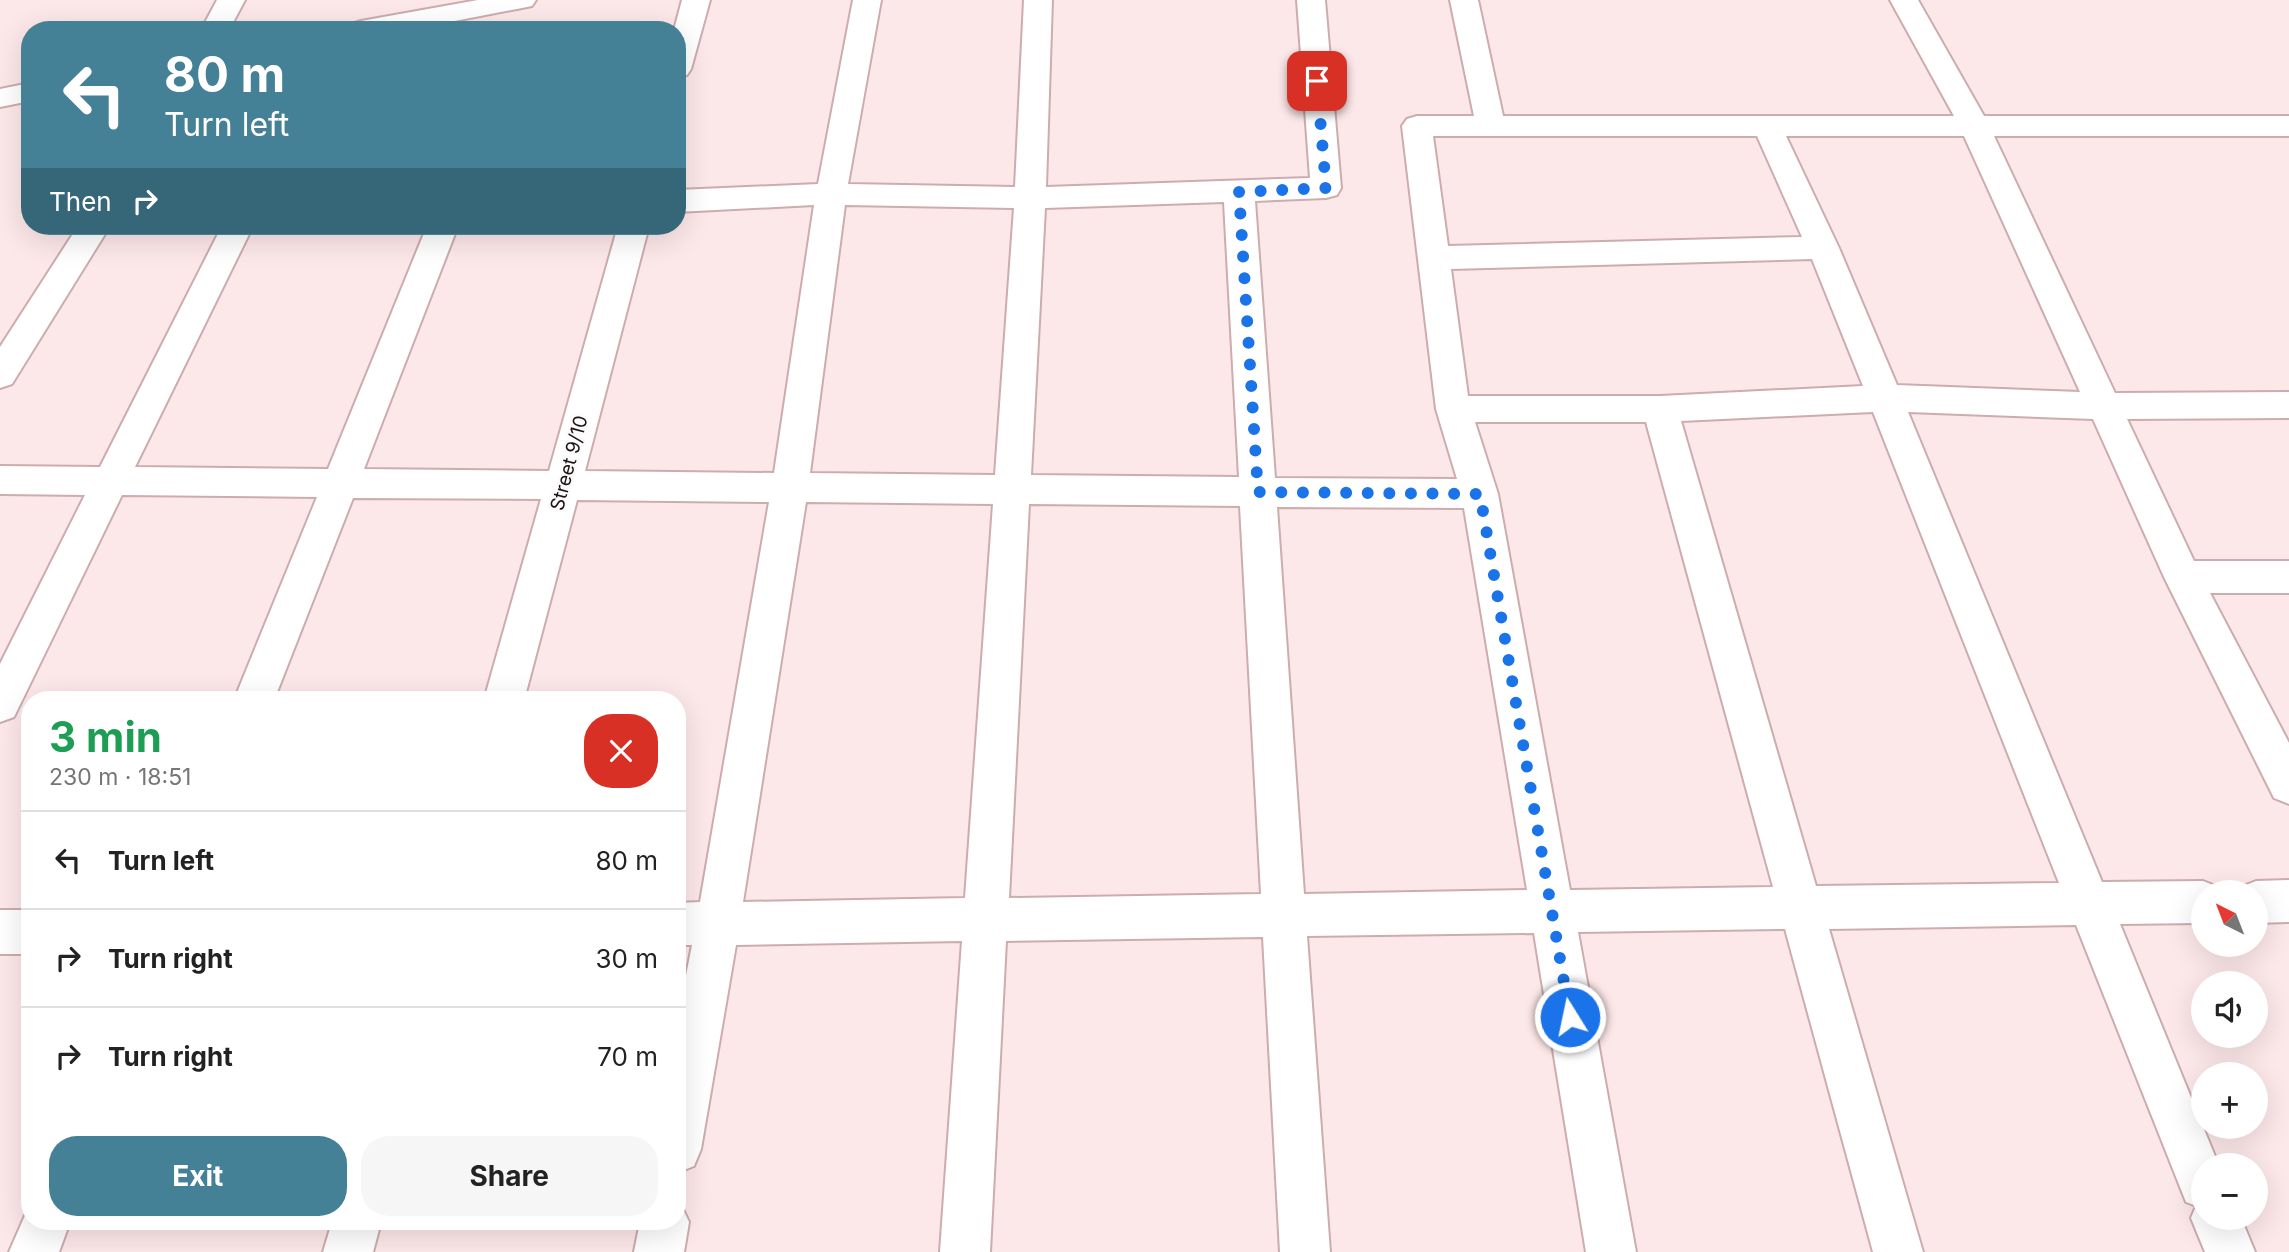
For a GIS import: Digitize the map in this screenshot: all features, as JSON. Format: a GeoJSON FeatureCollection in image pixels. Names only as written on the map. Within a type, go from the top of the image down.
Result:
{"type":"FeatureCollection","features":[{"type":"Feature","properties":{"kind":"street"},"geometry":{"type":"LineString","coordinates":[[220,21],[231,0]]}},
{"type":"Feature","properties":{"kind":"street"},"geometry":{"type":"LineString","coordinates":[[409,21],[522,0]]}},
{"type":"Feature","properties":{"kind":"street"},"geometry":{"type":"LineString","coordinates":[[525,21],[533,0]]}},
{"type":"Feature","properties":{"kind":"street"},"geometry":{"type":"LineString","coordinates":[[686,36],[696,0]]}},
{"type":"Feature","properties":{"kind":"street"},"geometry":{"type":"LineString","coordinates":[[686,1052],[698,923],[790,487],[831,194],[867,0]]}},
{"type":"Feature","properties":{"kind":"street"},"geometry":{"type":"LineString","coordinates":[[965,1252],[1030,198],[1038,0]]}},
{"type":"Feature","properties":{"kind":"street"},"geometry":{"type":"LineString","coordinates":[[686,201],[831,194],[1030,198],[1326,188],[1311,0]]}},
{"type":"Feature","properties":{"kind":"street"},"geometry":{"type":"LineString","coordinates":[[1464,0],[1490,125]]}},
{"type":"Feature","properties":{"kind":"street"},"geometry":{"type":"LineString","coordinates":[[1904,0],[1975,127],[2183,577],[2289,785]]}},
{"type":"Feature","properties":{"kind":"street"},"geometry":{"type":"LineString","coordinates":[[0,98],[21,94]]}},
{"type":"Feature","properties":{"kind":"street"},"geometry":{"type":"LineString","coordinates":[[1611,1252],[1480,494],[1453,409],[1417,126],[2289,126]]}},
{"type":"Feature","properties":{"kind":"street"},"geometry":{"type":"LineString","coordinates":[[1767,126],[1823,248],[1885,398],[2191,1155]]}},
{"type":"Feature","properties":{"kind":"street"},"geometry":{"type":"LineString","coordinates":[[1239,192],[1305,1252]]}},
{"type":"Feature","properties":{"kind":"street"},"geometry":{"type":"LineString","coordinates":[[0,375],[88,235]]}},
{"type":"Feature","properties":{"kind":"street"},"geometry":{"type":"LineString","coordinates":[[0,704],[233,235]]}},
{"type":"Feature","properties":{"kind":"street"},"geometry":{"type":"LineString","coordinates":[[258,691],[439,235]]}},
{"type":"Feature","properties":{"kind":"street","name":"Street 9/10"},"geometry":{"type":"LineString","coordinates":[[506,691],[632,235]]}},
{"type":"Feature","properties":{"kind":"street"},"geometry":{"type":"LineString","coordinates":[[1433,258],[1823,248]]}},
{"type":"Feature","properties":{"kind":"street"},"geometry":{"type":"LineString","coordinates":[[0,322],[33,322]]}},
{"type":"Feature","properties":{"kind":"street"},"geometry":{"type":"LineString","coordinates":[[1453,409],[1660,409],[1885,398],[2103,406],[2289,404]]}},
{"type":"Feature","properties":{"kind":"street"},"geometry":{"type":"LineString","coordinates":[[1660,409],[1898,1252]]}},
{"type":"Feature","properties":{"kind":"street"},"geometry":{"type":"LineString","coordinates":[[0,480],[1480,494]]}},
{"type":"Feature","properties":{"kind":"street"},"geometry":{"type":"LineString","coordinates":[[2183,577],[2289,577]]}},
{"type":"Feature","properties":{"kind":"street"},"geometry":{"type":"LineString","coordinates":[[2268,902],[2289,901]]}},
{"type":"Feature","properties":{"kind":"street"},"geometry":{"type":"LineString","coordinates":[[698,923],[2191,902]]}},
{"type":"Feature","properties":{"kind":"street"},"geometry":{"type":"LineString","coordinates":[[0,932],[21,932]]}},
{"type":"Feature","properties":{"kind":"street"},"geometry":{"type":"LineString","coordinates":[[34,1252],[43,1230]]}},
{"type":"Feature","properties":{"kind":"street"},"geometry":{"type":"LineString","coordinates":[[348,1252],[355,1230]]}},
{"type":"Feature","properties":{"kind":"street"},"geometry":{"type":"LineString","coordinates":[[659,1252],[663,1230]]}},
{"type":"Feature","properties":{"kind":"street"},"geometry":{"type":"LineString","coordinates":[[2222,1230],[2230,1252]]}},
{"type":"Feature","properties":{"kind":"route"},"geometry":{"type":"LineString","coordinates":[[1317,81],[1326,188],[1239,192],[1258,492],[1480,494],[1570,1017]]}}]}
